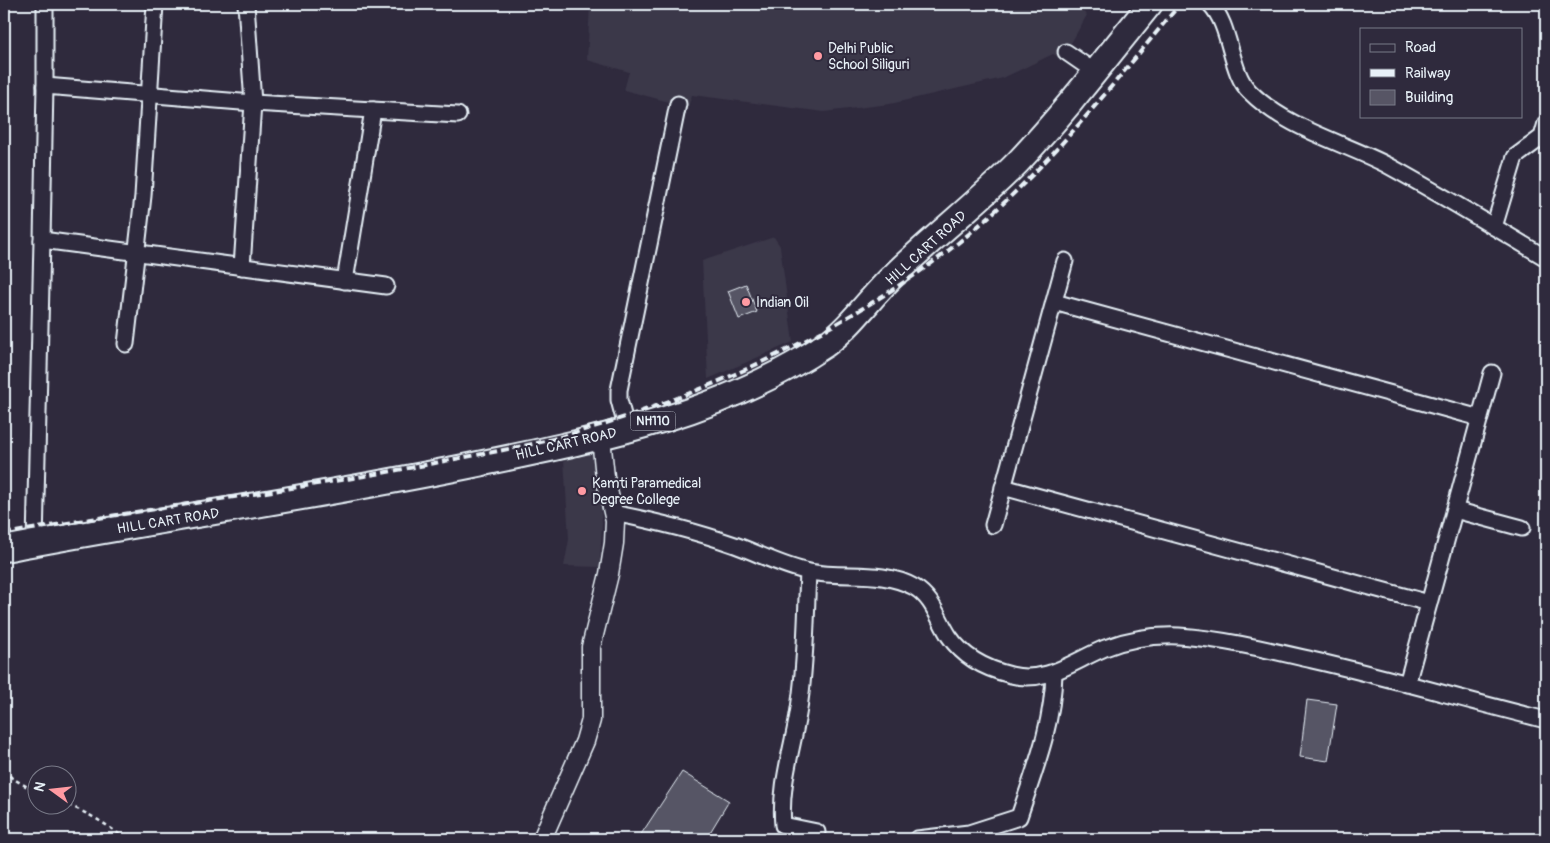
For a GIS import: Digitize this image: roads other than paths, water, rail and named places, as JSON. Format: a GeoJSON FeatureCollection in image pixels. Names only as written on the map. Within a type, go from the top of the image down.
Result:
{"type":"FeatureCollection","features":[{"type":"Feature","properties":{"kind":"highway","name":"HILL CART ROAD"},"geometry":{"type":"LineString","coordinates":[[4,549],[408,479],[600,438],[728,397],[803,358],[843,331],[892,275],[977,202],[1019,161],[1150,4]]}},
{"type":"Feature","properties":{"kind":"street"},"geometry":{"type":"LineString","coordinates":[[36,543],[45,4]]}},
{"type":"Feature","properties":{"kind":"street"},"geometry":{"type":"LineString","coordinates":[[143,4],[164,4]]}},
{"type":"Feature","properties":{"kind":"street"},"geometry":{"type":"LineString","coordinates":[[126,344],[143,196],[155,4]]}},
{"type":"Feature","properties":{"kind":"street"},"geometry":{"type":"LineString","coordinates":[[242,267],[253,103],[246,4]]}},
{"type":"Feature","properties":{"kind":"street"},"geometry":{"type":"LineString","coordinates":[[1210,4],[1220,13],[1234,61],[1248,90],[1272,112],[1388,166],[1546,258]]}},
{"type":"Feature","properties":{"kind":"street"},"geometry":{"type":"LineString","coordinates":[[1066,52],[1094,72]]}},
{"type":"Feature","properties":{"kind":"street"},"geometry":{"type":"LineString","coordinates":[[45,86],[253,103],[458,115]]}},
{"type":"Feature","properties":{"kind":"street"},"geometry":{"type":"LineString","coordinates":[[627,430],[619,400],[620,390],[678,104]]}},
{"type":"Feature","properties":{"kind":"street"},"geometry":{"type":"LineString","coordinates":[[345,281],[372,110]]}},
{"type":"Feature","properties":{"kind":"street"},"geometry":{"type":"LineString","coordinates":[[1494,227],[1515,156],[1542,137],[1546,123]]}},
{"type":"Feature","properties":{"kind":"street"},"geometry":{"type":"LineString","coordinates":[[42,240],[386,286]]}},
{"type":"Feature","properties":{"kind":"street"},"geometry":{"type":"LineString","coordinates":[[993,525],[1065,261]]}},
{"type":"Feature","properties":{"kind":"street"},"geometry":{"type":"LineString","coordinates":[[1054,302],[1480,418]]}},
{"type":"Feature","properties":{"kind":"street"},"geometry":{"type":"LineString","coordinates":[[1407,684],[1492,374]]}},
{"type":"Feature","properties":{"kind":"street"},"geometry":{"type":"LineString","coordinates":[[542,839],[585,741],[591,720],[591,647],[609,574],[614,543],[613,513],[605,477],[600,438]]}},
{"type":"Feature","properties":{"kind":"street"},"geometry":{"type":"LineString","coordinates":[[1003,487],[1429,603]]}},
{"type":"Feature","properties":{"kind":"street"},"geometry":{"type":"LineString","coordinates":[[1455,510],[1522,528]]}},
{"type":"Feature","properties":{"kind":"street"},"geometry":{"type":"LineString","coordinates":[[613,513],[699,533],[808,572],[883,577],[899,581],[915,588],[928,598],[949,636],[960,650],[974,661],[990,669],[1013,676],[1031,677],[1054,673],[1106,648],[1127,641],[1177,636],[1268,650],[1546,720]]}},
{"type":"Feature","properties":{"kind":"street"},"geometry":{"type":"LineString","coordinates":[[808,572],[800,701],[783,785],[781,805],[783,825],[817,832]]}},
{"type":"Feature","properties":{"kind":"street"},"geometry":{"type":"LineString","coordinates":[[917,839],[969,834],[1018,817],[1046,738],[1054,695],[1054,673]]}},
{"type":"Feature","properties":{"kind":"railway"},"geometry":{"type":"LineString","coordinates":[[4,534],[381,473],[538,443],[652,407],[701,389],[748,368],[841,321],[886,294],[929,265],[965,237],[999,207],[1063,142],[1180,4]]}},
{"type":"Feature","properties":{"kind":"place","name":"Delhi Public School Siliguri"},"geometry":{"type":"Point","coordinates":[818,56]}},
{"type":"Feature","properties":{"kind":"place","name":"Indian Oil"},"geometry":{"type":"Point","coordinates":[746,302]}},
{"type":"Feature","properties":{"kind":"place","name":"Kamti Paramedical Degree College"},"geometry":{"type":"Point","coordinates":[582,491]}}]}
